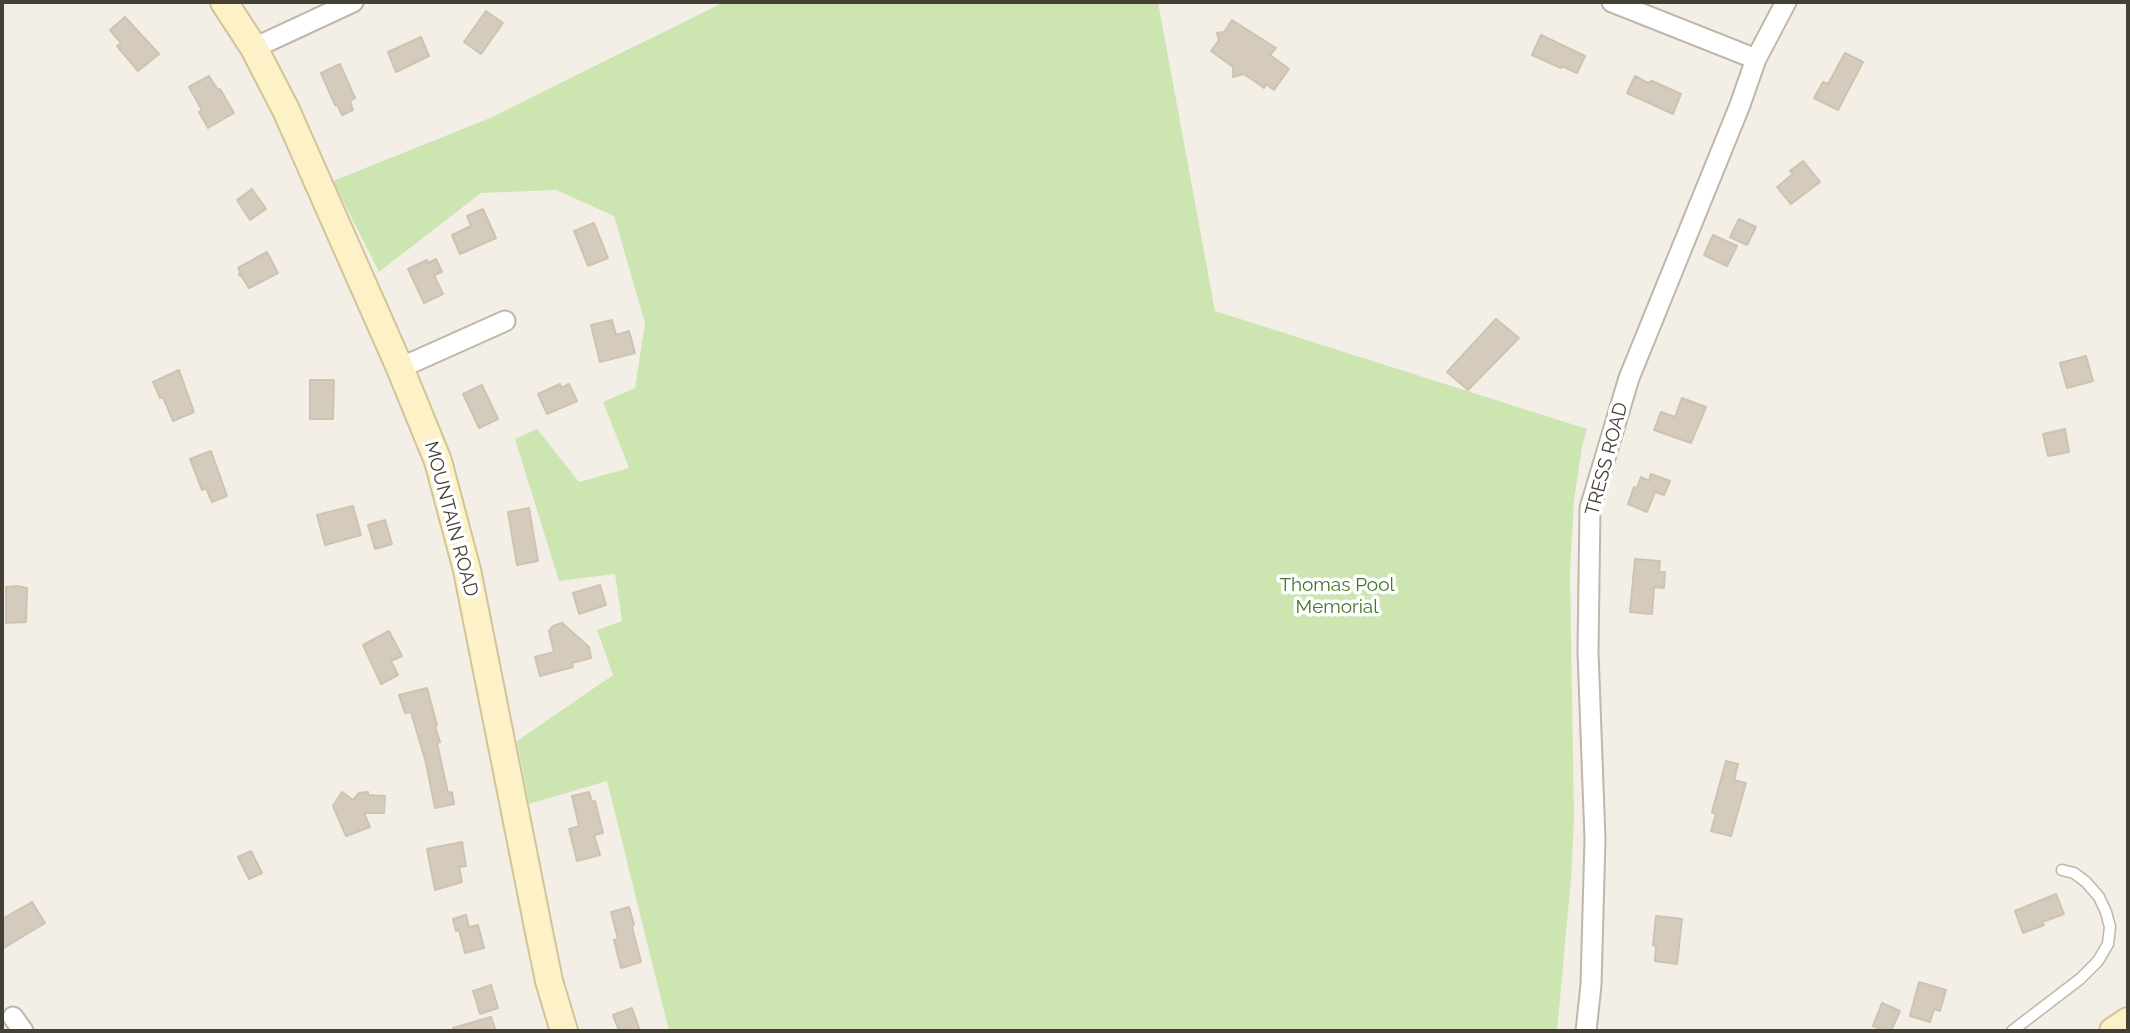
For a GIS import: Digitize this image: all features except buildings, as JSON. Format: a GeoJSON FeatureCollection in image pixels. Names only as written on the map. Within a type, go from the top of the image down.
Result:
{"type":"FeatureCollection","features":[{"type":"Feature","properties":{"kind":"main road","name":"MOUNTAIN ROAD"},"geometry":{"type":"LineString","coordinates":[[224,2],[254,48],[286,110],[434,449],[467,570],[549,981],[564,1031]]}},
{"type":"Feature","properties":{"kind":"main road"},"geometry":{"type":"LineString","coordinates":[[2113,1031],[2128,1021]]}},
{"type":"Feature","properties":{"kind":"street"},"geometry":{"type":"LineString","coordinates":[[254,48],[353,2]]}},
{"type":"Feature","properties":{"kind":"street"},"geometry":{"type":"LineString","coordinates":[[1612,2],[1756,59]]}},
{"type":"Feature","properties":{"kind":"street","name":"TRESS ROAD"},"geometry":{"type":"LineString","coordinates":[[1586,1031],[1591,985],[1595,839],[1588,652],[1590,508],[1629,378],[1740,105],[1756,59],[1786,2]]}},
{"type":"Feature","properties":{"kind":"street"},"geometry":{"type":"LineString","coordinates":[[400,368],[505,321]]}},
{"type":"Feature","properties":{"kind":"lane"},"geometry":{"type":"LineString","coordinates":[[2012,1031],[2080,979],[2098,961],[2108,944],[2110,927],[2099,897],[2074,873],[2062,870]]}},
{"type":"Feature","properties":{"kind":"green space","name":"Thomas Pool Memorial"},"geometry":{"type":"Polygon","coordinates":[[[724,2],[1158,2],[1215,311],[1587,429],[1574,501],[1570,571],[1574,820],[1557,1031],[669,1031],[607,781],[529,804],[517,741],[613,675],[597,630],[622,621],[615,574],[559,581],[515,439],[537,429],[579,482],[629,468],[603,402],[635,388],[645,323],[614,216],[556,190],[481,193],[379,272],[333,181],[490,118],[724,2]]]}}]}
